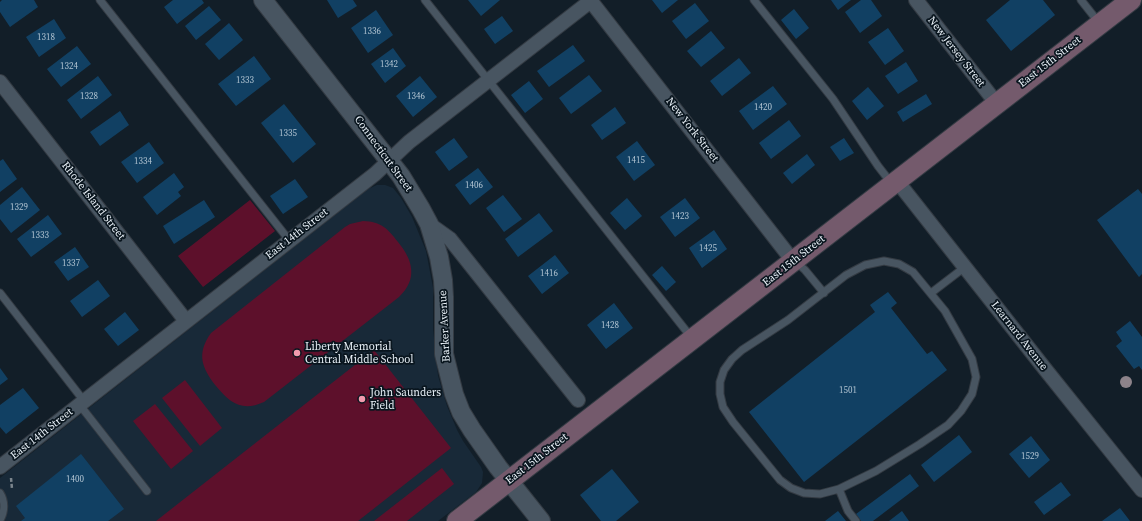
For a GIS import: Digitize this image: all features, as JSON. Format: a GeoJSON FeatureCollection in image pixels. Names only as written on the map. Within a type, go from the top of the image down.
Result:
{"type":"FeatureCollection","features":[{"type":"Feature","properties":{"kind":"main road","name":"East 15th Street"},"geometry":{"type":"LineString","coordinates":[[457,521],[1130,0]]}},
{"type":"Feature","properties":{"kind":"street","name":"Connecticut Street"},"geometry":{"type":"LineString","coordinates":[[263,0],[389,161],[408,188],[429,224],[450,239],[578,400]]}},
{"type":"Feature","properties":{"kind":"street","name":"East 14th Street"},"geometry":{"type":"LineString","coordinates":[[0,466],[375,174],[409,142],[591,0]]}},
{"type":"Feature","properties":{"kind":"street","name":"New York Street"},"geometry":{"type":"LineString","coordinates":[[591,0],[793,261]]}},
{"type":"Feature","properties":{"kind":"street","name":"New Jersey Street"},"geometry":{"type":"LineString","coordinates":[[916,0],[996,104]]}},
{"type":"Feature","properties":{"kind":"street","name":"Rhode Island Street"},"geometry":{"type":"LineString","coordinates":[[0,82],[186,321]]}},
{"type":"Feature","properties":{"kind":"street","name":"Learnard Avenue"},"geometry":{"type":"LineString","coordinates":[[895,183],[965,267],[1142,490]]}},
{"type":"Feature","properties":{"kind":"street","name":"Barker Avenue"},"geometry":{"type":"LineString","coordinates":[[429,224],[439,257],[442,280],[444,354],[454,394],[461,412],[472,430],[540,521]]}},
{"type":"Feature","properties":{"kind":"lane"},"geometry":{"type":"LineString","coordinates":[[100,0],[289,240]]}},
{"type":"Feature","properties":{"kind":"lane"},"geometry":{"type":"LineString","coordinates":[[425,0],[692,339]]}},
{"type":"Feature","properties":{"kind":"lane"},"geometry":{"type":"LineString","coordinates":[[754,0],[833,99],[878,166],[895,183]]}},
{"type":"Feature","properties":{"kind":"lane"},"geometry":{"type":"LineString","coordinates":[[1081,0],[1100,24]]}},
{"type":"Feature","properties":{"kind":"lane"},"geometry":{"type":"LineString","coordinates":[[793,261],[805,270],[824,293]]}},
{"type":"Feature","properties":{"kind":"lane"},"geometry":{"type":"LineString","coordinates":[[884,261],[899,264],[913,272],[931,294],[945,311],[972,359],[976,377],[972,394],[961,411],[948,425],[920,444],[876,471],[839,489],[820,494],[804,493],[791,488],[780,480],[733,422],[723,407],[720,394],[720,382],[724,370],[732,359],[742,350],[788,320],[846,275],[865,266],[884,261]]}},
{"type":"Feature","properties":{"kind":"lane"},"geometry":{"type":"LineString","coordinates":[[931,294],[965,267]]}},
{"type":"Feature","properties":{"kind":"lane"},"geometry":{"type":"LineString","coordinates":[[0,293],[148,491]]}},
{"type":"Feature","properties":{"kind":"lane"},"geometry":{"type":"LineString","coordinates":[[839,489],[848,511],[856,521]]}},
{"type":"Feature","properties":{"kind":"lane"},"geometry":{"type":"LineString","coordinates":[[0,493],[4,500],[4,509],[0,520]]}},
{"type":"Feature","properties":{"kind":"shaded area","name":"Liberty Memorial Central Middle School"},"geometry":{"type":"Polygon","coordinates":[[[377,185],[385,185],[393,188],[401,198],[412,217],[426,251],[433,288],[433,329],[438,376],[447,406],[457,430],[483,472],[482,483],[476,492],[438,521],[0,521],[0,478],[368,189],[377,185]]]}},
{"type":"Feature","properties":{"kind":"shaded area"},"geometry":{"type":"Polygon","coordinates":[[[250,200],[275,231],[203,287],[178,256],[250,200]]]}},
{"type":"Feature","properties":{"kind":"shaded area"},"geometry":{"type":"Polygon","coordinates":[[[363,221],[380,224],[391,233],[403,249],[410,263],[411,270],[409,283],[405,290],[399,297],[264,402],[256,405],[243,406],[226,397],[216,386],[204,367],[202,354],[203,348],[211,333],[345,227],[350,224],[363,221]]]}},
{"type":"Feature","properties":{"kind":"shaded area","name":"John Saunders Field"},"geometry":{"type":"Polygon","coordinates":[[[374,350],[451,448],[358,521],[156,521],[374,350]]]}},
{"type":"Feature","properties":{"kind":"shaded area"},"geometry":{"type":"Polygon","coordinates":[[[185,380],[222,428],[200,446],[162,398],[185,380]]]}},
{"type":"Feature","properties":{"kind":"shaded area"},"geometry":{"type":"Polygon","coordinates":[[[155,404],[193,451],[171,469],[133,421],[155,404]]]}},
{"type":"Feature","properties":{"kind":"shaded area"},"geometry":{"type":"Polygon","coordinates":[[[442,468],[454,484],[407,521],[374,521],[442,468]]]}},
{"type":"Feature","properties":{"kind":"building"},"geometry":{"type":"Polygon","coordinates":[[[2,0],[34,0],[38,7],[10,27],[0,12],[0,2],[2,0]]]}},
{"type":"Feature","properties":{"kind":"building"},"geometry":{"type":"Polygon","coordinates":[[[173,0],[202,0],[204,3],[177,24],[164,7],[173,0]]]}},
{"type":"Feature","properties":{"kind":"building"},"geometry":{"type":"Polygon","coordinates":[[[327,0],[353,0],[357,6],[338,18],[327,0]]]}},
{"type":"Feature","properties":{"kind":"building"},"geometry":{"type":"Polygon","coordinates":[[[468,0],[500,0],[481,16],[468,0]]]}},
{"type":"Feature","properties":{"kind":"building"},"geometry":{"type":"Polygon","coordinates":[[[652,0],[678,0],[662,13],[652,0]]]}},
{"type":"Feature","properties":{"kind":"building"},"geometry":{"type":"Polygon","coordinates":[[[831,0],[851,0],[838,10],[831,0]]]}},
{"type":"Feature","properties":{"kind":"building"},"geometry":{"type":"Polygon","coordinates":[[[861,0],[871,0],[882,16],[860,33],[845,12],[861,0]]]}},
{"type":"Feature","properties":{"kind":"building"},"geometry":{"type":"Polygon","coordinates":[[[1010,0],[1043,0],[1055,15],[1011,51],[986,20],[1010,0]]]}},
{"type":"Feature","properties":{"kind":"building"},"geometry":{"type":"Polygon","coordinates":[[[695,3],[709,21],[686,39],[672,21],[695,3]]]}},
{"type":"Feature","properties":{"kind":"building"},"geometry":{"type":"Polygon","coordinates":[[[209,6],[221,20],[196,40],[185,26],[209,6]]]}},
{"type":"Feature","properties":{"kind":"building"},"geometry":{"type":"Polygon","coordinates":[[[794,9],[809,28],[796,39],[781,20],[794,9]]]}},
{"type":"Feature","properties":{"kind":"building"},"geometry":{"type":"Polygon","coordinates":[[[376,10],[393,35],[368,53],[351,28],[376,10]]]}},
{"type":"Feature","properties":{"kind":"building"},"geometry":{"type":"Polygon","coordinates":[[[502,16],[513,31],[495,44],[484,29],[502,16]]]}},
{"type":"Feature","properties":{"kind":"building"},"geometry":{"type":"Polygon","coordinates":[[[54,19],[66,38],[39,57],[26,37],[54,19]]]}},
{"type":"Feature","properties":{"kind":"building"},"geometry":{"type":"Polygon","coordinates":[[[229,23],[243,40],[219,60],[205,44],[229,23]]]}},
{"type":"Feature","properties":{"kind":"building"},"geometry":{"type":"Polygon","coordinates":[[[888,28],[904,51],[885,65],[868,42],[888,28]]]}},
{"type":"Feature","properties":{"kind":"building"},"geometry":{"type":"Polygon","coordinates":[[[711,31],[725,48],[701,67],[687,51],[711,31]]]}},
{"type":"Feature","properties":{"kind":"building"},"geometry":{"type":"Polygon","coordinates":[[[573,45],[585,61],[549,87],[537,71],[573,45]]]}},
{"type":"Feature","properties":{"kind":"building"},"geometry":{"type":"Polygon","coordinates":[[[77,46],[91,64],[61,87],[47,69],[77,46]]]}},
{"type":"Feature","properties":{"kind":"building"},"geometry":{"type":"Polygon","coordinates":[[[393,48],[406,66],[385,83],[371,64],[393,48]]]}},
{"type":"Feature","properties":{"kind":"building"},"geometry":{"type":"Polygon","coordinates":[[[254,56],[271,79],[236,106],[218,84],[254,56]]]}},
{"type":"Feature","properties":{"kind":"building"},"geometry":{"type":"Polygon","coordinates":[[[739,58],[751,73],[722,96],[710,81],[739,58]]]}},
{"type":"Feature","properties":{"kind":"building"},"geometry":{"type":"Polygon","coordinates":[[[906,62],[918,81],[898,94],[885,76],[906,62]]]}},
{"type":"Feature","properties":{"kind":"building"},"geometry":{"type":"Polygon","coordinates":[[[589,75],[602,91],[571,114],[559,98],[589,75]]]}},
{"type":"Feature","properties":{"kind":"building"},"geometry":{"type":"Polygon","coordinates":[[[98,76],[112,95],[81,119],[67,100],[98,76]]]}},
{"type":"Feature","properties":{"kind":"building"},"geometry":{"type":"Polygon","coordinates":[[[420,76],[437,97],[413,117],[396,96],[420,76]]]}},
{"type":"Feature","properties":{"kind":"building"},"geometry":{"type":"Polygon","coordinates":[[[529,81],[543,99],[525,113],[511,95],[529,81]]]}},
{"type":"Feature","properties":{"kind":"building"},"geometry":{"type":"Polygon","coordinates":[[[773,86],[787,104],[753,130],[739,111],[773,86]]]}},
{"type":"Feature","properties":{"kind":"building"},"geometry":{"type":"Polygon","coordinates":[[[868,87],[884,106],[867,120],[852,101],[868,87]]]}},
{"type":"Feature","properties":{"kind":"building"},"geometry":{"type":"Polygon","coordinates":[[[926,94],[932,104],[903,122],[897,112],[926,94]]]}},
{"type":"Feature","properties":{"kind":"building"},"geometry":{"type":"Polygon","coordinates":[[[284,104],[316,144],[293,163],[261,123],[284,104]]]}},
{"type":"Feature","properties":{"kind":"building"},"geometry":{"type":"Polygon","coordinates":[[[615,107],[626,123],[602,140],[591,125],[615,107]]]}},
{"type":"Feature","properties":{"kind":"building"},"geometry":{"type":"Polygon","coordinates":[[[120,111],[129,125],[100,146],[90,132],[120,111]]]}},
{"type":"Feature","properties":{"kind":"building"},"geometry":{"type":"Polygon","coordinates":[[[789,120],[801,136],[771,159],[759,143],[789,120]]]}},
{"type":"Feature","properties":{"kind":"building"},"geometry":{"type":"Polygon","coordinates":[[[454,138],[468,157],[449,171],[435,152],[454,138]]]}},
{"type":"Feature","properties":{"kind":"building"},"geometry":{"type":"Polygon","coordinates":[[[844,138],[854,153],[840,161],[830,147],[844,138]]]}},
{"type":"Feature","properties":{"kind":"building"},"geometry":{"type":"Polygon","coordinates":[[[637,141],[655,165],[634,181],[616,157],[637,141]]]}},
{"type":"Feature","properties":{"kind":"building"},"geometry":{"type":"Polygon","coordinates":[[[149,142],[164,163],[137,183],[121,162],[149,142]]]}},
{"type":"Feature","properties":{"kind":"building"},"geometry":{"type":"Polygon","coordinates":[[[807,154],[815,165],[792,184],[783,173],[807,154]]]}},
{"type":"Feature","properties":{"kind":"building"},"geometry":{"type":"Polygon","coordinates":[[[3,159],[17,179],[0,192],[0,161],[3,159]]]}},
{"type":"Feature","properties":{"kind":"building"},"geometry":{"type":"Polygon","coordinates":[[[478,168],[493,187],[470,205],[455,185],[478,168]]]}},
{"type":"Feature","properties":{"kind":"building"},"geometry":{"type":"Polygon","coordinates":[[[174,173],[184,187],[178,192],[181,196],[157,215],[143,197],[174,173]]]}},
{"type":"Feature","properties":{"kind":"building"},"geometry":{"type":"Polygon","coordinates":[[[295,179],[308,197],[283,214],[270,196],[295,179]]]}},
{"type":"Feature","properties":{"kind":"building"},"geometry":{"type":"Polygon","coordinates":[[[22,187],[40,210],[11,233],[0,219],[0,205],[22,187]]]}},
{"type":"Feature","properties":{"kind":"building"},"geometry":{"type":"Polygon","coordinates":[[[1138,189],[1142,194],[1142,274],[1139,277],[1097,220],[1138,189]]]}},
{"type":"Feature","properties":{"kind":"building"},"geometry":{"type":"Polygon","coordinates":[[[503,195],[522,219],[504,232],[486,208],[503,195]]]}},
{"type":"Feature","properties":{"kind":"building"},"geometry":{"type":"Polygon","coordinates":[[[627,198],[642,216],[625,230],[610,213],[627,198]]]}},
{"type":"Feature","properties":{"kind":"building"},"geometry":{"type":"Polygon","coordinates":[[[685,198],[700,218],[675,237],[660,217],[685,198]]]}},
{"type":"Feature","properties":{"kind":"building"},"geometry":{"type":"Polygon","coordinates":[[[204,200],[215,217],[174,244],[163,226],[204,200]]]}},
{"type":"Feature","properties":{"kind":"building"},"geometry":{"type":"Polygon","coordinates":[[[539,213],[553,231],[518,257],[505,239],[539,213]]]}},
{"type":"Feature","properties":{"kind":"building"},"geometry":{"type":"Polygon","coordinates":[[[48,215],[62,234],[31,257],[17,239],[48,215]]]}},
{"type":"Feature","properties":{"kind":"building"},"geometry":{"type":"Polygon","coordinates":[[[714,230],[727,249],[702,268],[689,248],[714,230]]]}},
{"type":"Feature","properties":{"kind":"building"},"geometry":{"type":"Polygon","coordinates":[[[75,247],[89,267],[68,281],[54,262],[75,247]]]}},
{"type":"Feature","properties":{"kind":"building"},"geometry":{"type":"Polygon","coordinates":[[[555,255],[569,273],[542,294],[528,276],[555,255]]]}},
{"type":"Feature","properties":{"kind":"building"},"geometry":{"type":"Polygon","coordinates":[[[662,266],[676,282],[666,291],[652,275],[662,266]]]}},
{"type":"Feature","properties":{"kind":"building"},"geometry":{"type":"Polygon","coordinates":[[[98,280],[110,296],[82,317],[70,301],[98,280]]]}},
{"type":"Feature","properties":{"kind":"building"},"geometry":{"type":"Polygon","coordinates":[[[888,292],[897,303],[891,308],[927,354],[932,351],[947,370],[804,482],[749,412],[875,312],[870,305],[888,292]]]}},
{"type":"Feature","properties":{"kind":"building"},"geometry":{"type":"Polygon","coordinates":[[[614,303],[633,328],[606,349],[587,325],[614,303]]]}},
{"type":"Feature","properties":{"kind":"building"},"geometry":{"type":"Polygon","coordinates":[[[125,312],[139,330],[118,346],[104,329],[125,312]]]}},
{"type":"Feature","properties":{"kind":"building"},"geometry":{"type":"Polygon","coordinates":[[[1130,321],[1142,337],[1142,370],[1139,366],[1134,369],[1116,346],[1122,341],[1116,332],[1130,321]]]}},
{"type":"Feature","properties":{"kind":"building"},"geometry":{"type":"Polygon","coordinates":[[[0,368],[8,379],[0,385],[0,368]]]}},
{"type":"Feature","properties":{"kind":"building"},"geometry":{"type":"Polygon","coordinates":[[[23,388],[39,408],[6,434],[0,427],[0,405],[23,388]]]}},
{"type":"Feature","properties":{"kind":"building"},"geometry":{"type":"Polygon","coordinates":[[[959,435],[972,452],[934,482],[921,465],[959,435]]]}},
{"type":"Feature","properties":{"kind":"building"},"geometry":{"type":"Polygon","coordinates":[[[1031,436],[1050,460],[1029,478],[1009,454],[1031,436]]]}},
{"type":"Feature","properties":{"kind":"building"},"geometry":{"type":"Polygon","coordinates":[[[81,454],[124,509],[108,521],[21,521],[25,518],[16,506],[81,454]]]}},
{"type":"Feature","properties":{"kind":"building"},"geometry":{"type":"Polygon","coordinates":[[[612,469],[639,502],[616,521],[601,521],[580,495],[612,469]]]}},
{"type":"Feature","properties":{"kind":"building"},"geometry":{"type":"Polygon","coordinates":[[[910,474],[919,486],[873,521],[861,521],[856,514],[910,474]]]}},
{"type":"Feature","properties":{"kind":"building"},"geometry":{"type":"Polygon","coordinates":[[[1061,482],[1071,495],[1044,515],[1034,502],[1061,482]]]}},
{"type":"Feature","properties":{"kind":"building"},"geometry":{"type":"Polygon","coordinates":[[[1120,508],[1130,521],[1102,521],[1120,508]]]}},
{"type":"Feature","properties":{"kind":"building"},"geometry":{"type":"Polygon","coordinates":[[[838,511],[846,521],[825,521],[838,511]]]}},
{"type":"Feature","properties":{"kind":"building"},"geometry":{"type":"Polygon","coordinates":[[[902,511],[909,521],[889,521],[902,511]]]}},
{"type":"Feature","properties":{"kind":"place","name":"Liberty Memorial Central Middle School"},"geometry":{"type":"Point","coordinates":[297,353]}},
{"type":"Feature","properties":{"kind":"place","name":"John Saunders Field"},"geometry":{"type":"Point","coordinates":[362,399]}}]}
